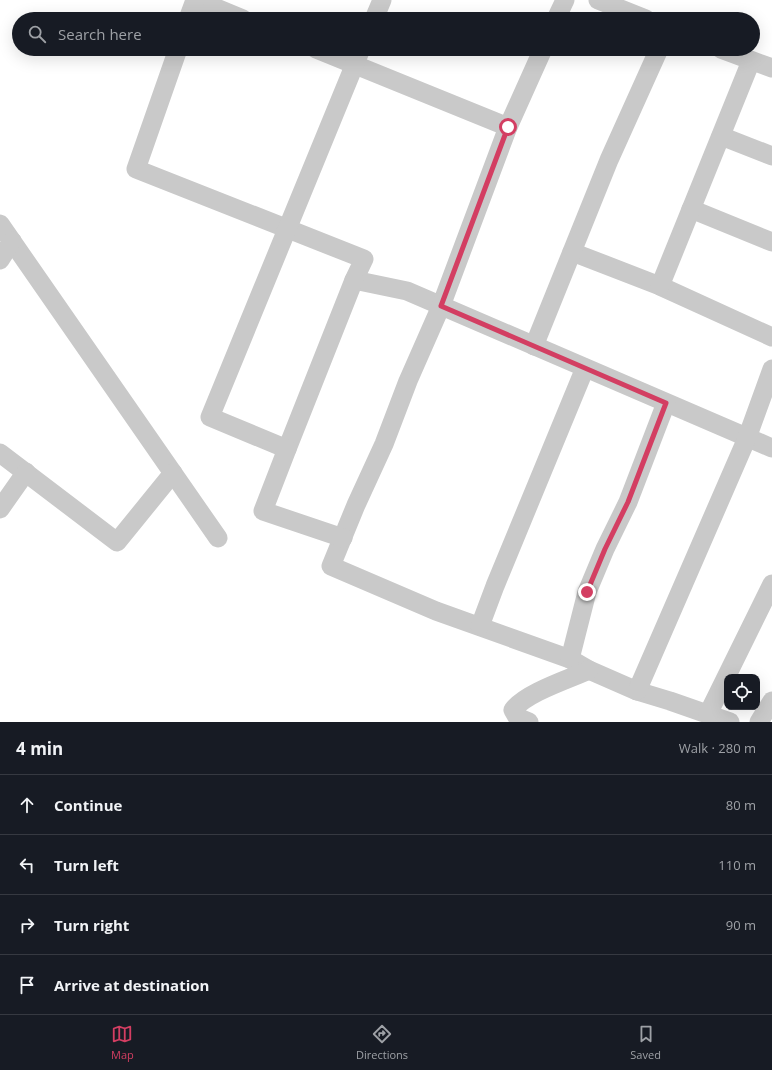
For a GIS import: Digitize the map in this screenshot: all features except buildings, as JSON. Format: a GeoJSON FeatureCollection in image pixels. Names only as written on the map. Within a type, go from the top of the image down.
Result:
{"type":"FeatureCollection","features":[{"type":"Feature","properties":{"kind":"street"},"geometry":{"type":"LineString","coordinates":[[191,12],[196,0],[226,12]]}},
{"type":"Feature","properties":{"kind":"street"},"geometry":{"type":"LineString","coordinates":[[377,12],[382,0]]}},
{"type":"Feature","properties":{"kind":"street"},"geometry":{"type":"LineString","coordinates":[[559,12],[565,0]]}},
{"type":"Feature","properties":{"kind":"street"},"geometry":{"type":"LineString","coordinates":[[598,0],[628,12]]}},
{"type":"Feature","properties":{"kind":"street"},"geometry":{"type":"LineString","coordinates":[[176,56],[136,169],[364,259],[354,280],[263,511],[343,538]]}},
{"type":"Feature","properties":{"kind":"street"},"geometry":{"type":"LineString","coordinates":[[540,56],[508,127],[441,306],[408,381],[384,444],[331,566],[436,610],[570,659],[589,670],[637,691],[730,722]]}},
{"type":"Feature","properties":{"kind":"street"},"geometry":{"type":"LineString","coordinates":[[534,346],[608,160],[656,56]]}},
{"type":"Feature","properties":{"kind":"street"},"geometry":{"type":"LineString","coordinates":[[738,56],[772,68]]}},
{"type":"Feature","properties":{"kind":"street"},"geometry":{"type":"LineString","coordinates":[[287,449],[210,417],[357,57],[508,127]]}},
{"type":"Feature","properties":{"kind":"street"},"geometry":{"type":"LineString","coordinates":[[660,286],[751,61]]}},
{"type":"Feature","properties":{"kind":"street"},"geometry":{"type":"LineString","coordinates":[[721,136],[772,156]]}},
{"type":"Feature","properties":{"kind":"street"},"geometry":{"type":"LineString","coordinates":[[691,209],[772,242]]}},
{"type":"Feature","properties":{"kind":"street"},"geometry":{"type":"LineString","coordinates":[[0,224],[218,538]]}},
{"type":"Feature","properties":{"kind":"street"},"geometry":{"type":"LineString","coordinates":[[0,260],[12,241]]}},
{"type":"Feature","properties":{"kind":"street"},"geometry":{"type":"LineString","coordinates":[[572,252],[660,286],[772,337]]}},
{"type":"Feature","properties":{"kind":"street"},"geometry":{"type":"LineString","coordinates":[[354,280],[407,291],[772,448]]}},
{"type":"Feature","properties":{"kind":"street"},"geometry":{"type":"LineString","coordinates":[[480,626],[585,368]]}},
{"type":"Feature","properties":{"kind":"street"},"geometry":{"type":"LineString","coordinates":[[637,691],[747,438],[772,369]]}},
{"type":"Feature","properties":{"kind":"street"},"geometry":{"type":"LineString","coordinates":[[570,659],[587,592],[605,549],[628,502],[666,403]]}},
{"type":"Feature","properties":{"kind":"street"},"geometry":{"type":"LineString","coordinates":[[0,452],[117,542],[173,473]]}},
{"type":"Feature","properties":{"kind":"street"},"geometry":{"type":"LineString","coordinates":[[0,509],[26,472]]}},
{"type":"Feature","properties":{"kind":"street"},"geometry":{"type":"LineString","coordinates":[[708,714],[772,584]]}},
{"type":"Feature","properties":{"kind":"street"},"geometry":{"type":"LineString","coordinates":[[530,722],[517,717],[513,710],[518,703],[529,696],[589,670]]}},
{"type":"Feature","properties":{"kind":"street"},"geometry":{"type":"LineString","coordinates":[[759,722],[772,701]]}},
{"type":"Feature","properties":{"kind":"route"},"geometry":{"type":"LineString","coordinates":[[508,127],[441,306],[666,403],[628,502],[605,549],[587,592]]}}]}
